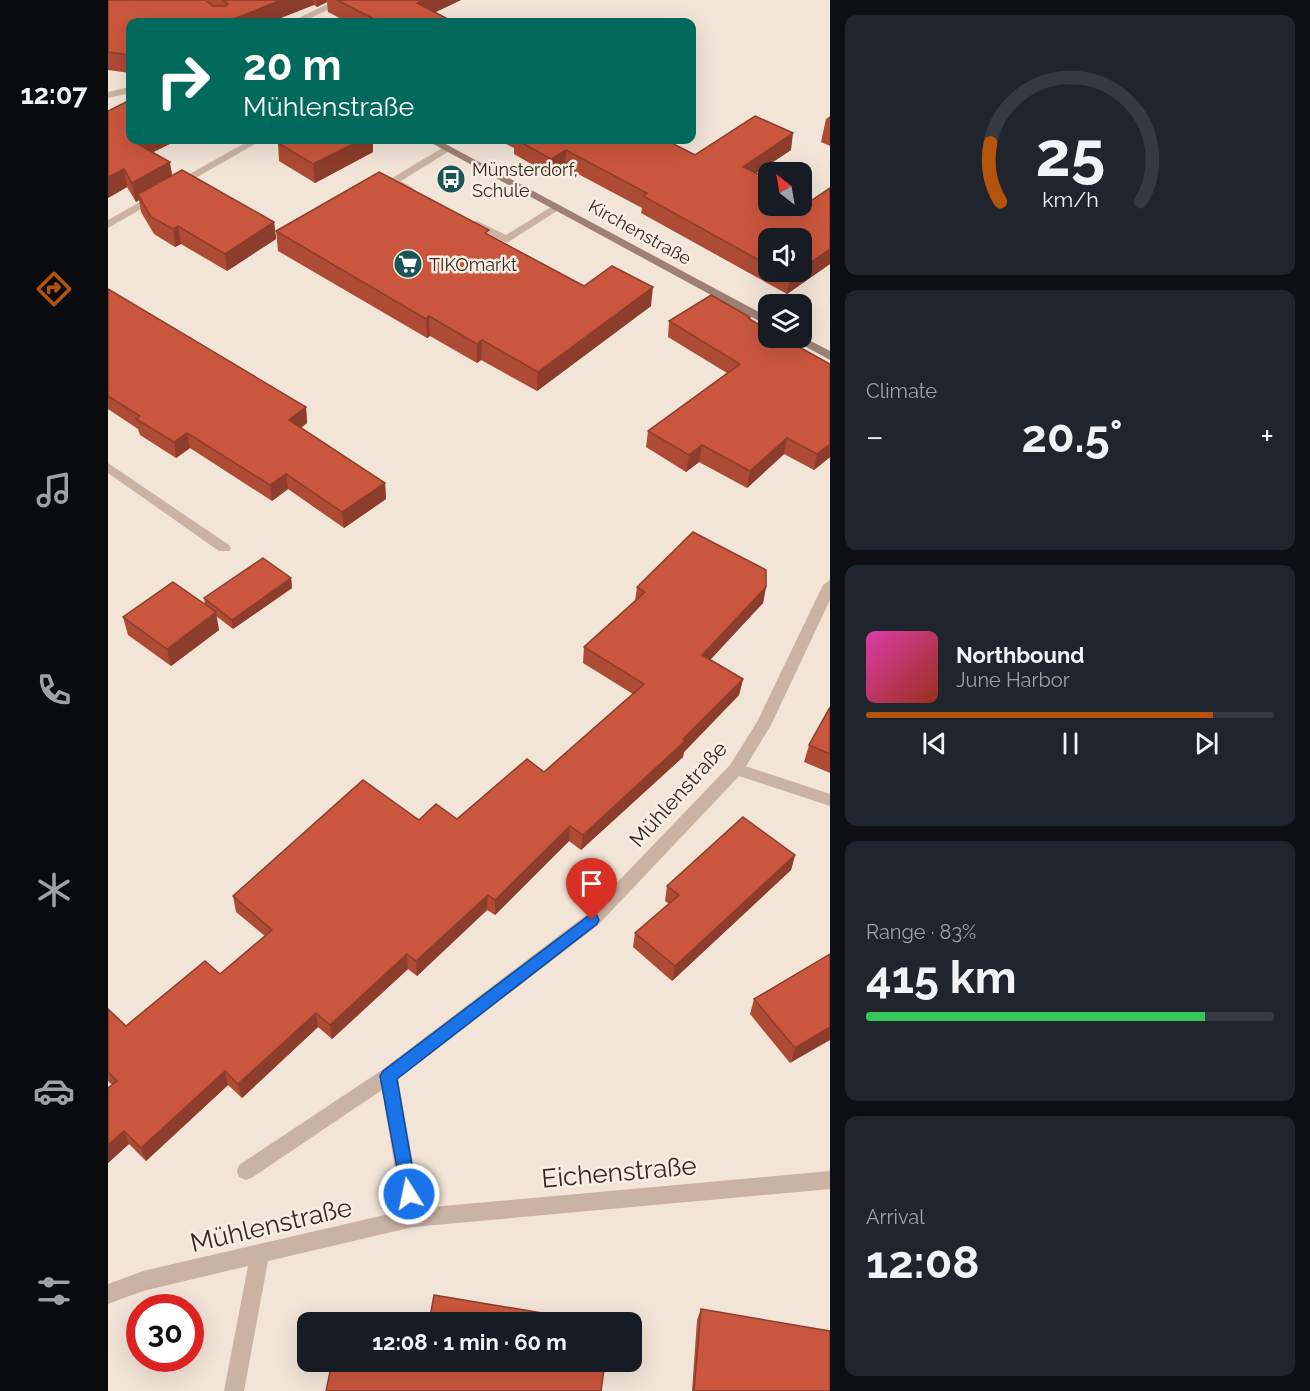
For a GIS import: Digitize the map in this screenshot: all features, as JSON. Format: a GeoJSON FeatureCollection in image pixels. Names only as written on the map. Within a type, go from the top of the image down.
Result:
{"type":"FeatureCollection","features":[{"type":"Feature","properties":{"kind":"street"},"geometry":{"type":"LineString","coordinates":[[304,18],[344,0]]}},
{"type":"Feature","properties":{"kind":"street"},"geometry":{"type":"LineString","coordinates":[[108,95],[126,91]]}},
{"type":"Feature","properties":{"kind":"street"},"geometry":{"type":"LineString","coordinates":[[108,225],[250,144]]}},
{"type":"Feature","properties":{"kind":"street","name":"Kirchenstraße"},"geometry":{"type":"LineString","coordinates":[[439,144],[758,317]]}},
{"type":"Feature","properties":{"kind":"street"},"geometry":{"type":"LineString","coordinates":[[424,197],[393,181],[447,148]]}},
{"type":"Feature","properties":{"kind":"street"},"geometry":{"type":"LineString","coordinates":[[465,219],[507,240],[556,207]]}},
{"type":"Feature","properties":{"kind":"street"},"geometry":{"type":"LineString","coordinates":[[812,346],[830,356]]}},
{"type":"Feature","properties":{"kind":"street"},"geometry":{"type":"LineString","coordinates":[[108,467],[224,548]]}},
{"type":"Feature","properties":{"kind":"street","name":"Mühlenstraße"},"geometry":{"type":"LineString","coordinates":[[246,1171],[388,1076],[592,920],[736,769],[763,725],[830,585]]}},
{"type":"Feature","properties":{"kind":"street"},"geometry":{"type":"LineString","coordinates":[[736,769],[830,800]]}},
{"type":"Feature","properties":{"kind":"street"},"geometry":{"type":"LineString","coordinates":[[388,1076],[413,1218]]}},
{"type":"Feature","properties":{"kind":"street","name":"Eichenstraße"},"geometry":{"type":"LineString","coordinates":[[413,1218],[830,1180]]}},
{"type":"Feature","properties":{"kind":"street","name":"Mühlenstraße"},"geometry":{"type":"LineString","coordinates":[[108,1294],[143,1281],[413,1218]]}},
{"type":"Feature","properties":{"kind":"street"},"geometry":{"type":"LineString","coordinates":[[234,1391],[260,1254]]}},
{"type":"Feature","properties":{"kind":"building"},"geometry":{"type":"Polygon","coordinates":[[[108,0],[205,0],[213,6],[226,6],[228,4],[223,0],[281,0],[236,18],[126,18],[126,54],[108,52],[108,0]]]}},
{"type":"Feature","properties":{"kind":"building"},"geometry":{"type":"Polygon","coordinates":[[[337,0],[423,0],[417,3],[446,18],[372,18],[337,0]]]}},
{"type":"Feature","properties":{"kind":"building"},"geometry":{"type":"Polygon","coordinates":[[[126,102],[126,144],[138,144],[170,162],[132,183],[124,169],[108,177],[108,111],[126,102]]]}},
{"type":"Feature","properties":{"kind":"building"},"geometry":{"type":"Polygon","coordinates":[[[755,116],[793,133],[743,167],[758,174],[758,216],[812,216],[812,200],[830,188],[830,249],[812,261],[812,228],[758,228],[758,259],[643,196],[647,193],[566,150],[551,159],[524,144],[674,144],[695,155],[755,116]]]}},
{"type":"Feature","properties":{"kind":"building"},"geometry":{"type":"Polygon","coordinates":[[[280,144],[353,144],[313,164],[280,144]]]}},
{"type":"Feature","properties":{"kind":"building"},"geometry":{"type":"Polygon","coordinates":[[[182,170],[274,222],[225,254],[178,226],[173,229],[151,217],[138,194],[182,170]]]}},
{"type":"Feature","properties":{"kind":"building"},"geometry":{"type":"Polygon","coordinates":[[[379,172],[489,230],[485,233],[584,286],[612,266],[653,287],[538,372],[482,340],[477,344],[429,316],[426,319],[276,231],[379,172]]]}},
{"type":"Feature","properties":{"kind":"building"},"geometry":{"type":"Polygon","coordinates":[[[108,289],[306,407],[289,420],[385,483],[342,512],[286,474],[270,485],[187,433],[174,442],[136,419],[140,416],[108,396],[108,289]]]}},
{"type":"Feature","properties":{"kind":"building"},"geometry":{"type":"Polygon","coordinates":[[[711,295],[758,324],[758,348],[801,348],[830,364],[830,444],[817,454],[787,438],[750,471],[702,445],[689,455],[648,431],[740,364],[669,321],[711,295]]]}},
{"type":"Feature","properties":{"kind":"building"},"geometry":{"type":"Polygon","coordinates":[[[693,532],[766,570],[766,587],[702,655],[743,679],[683,739],[685,741],[583,835],[570,826],[495,900],[488,895],[416,961],[407,954],[330,1025],[316,1013],[238,1084],[225,1071],[141,1148],[124,1131],[108,1145],[108,1088],[117,1081],[108,1072],[108,1009],[126,1026],[205,961],[220,974],[272,930],[233,896],[363,780],[419,820],[436,804],[457,819],[527,759],[544,772],[644,684],[584,647],[645,592],[637,587],[693,532]]]}},
{"type":"Feature","properties":{"kind":"building"},"geometry":{"type":"Polygon","coordinates":[[[263,558],[291,578],[232,620],[204,598],[263,558]]]}},
{"type":"Feature","properties":{"kind":"building"},"geometry":{"type":"Polygon","coordinates":[[[173,582],[216,612],[167,649],[123,617],[173,582]]]}},
{"type":"Feature","properties":{"kind":"building"},"geometry":{"type":"Polygon","coordinates":[[[830,707],[830,754],[809,745],[830,707]]]}},
{"type":"Feature","properties":{"kind":"building"},"geometry":{"type":"Polygon","coordinates":[[[743,817],[795,855],[675,966],[635,933],[679,895],[667,886],[743,817]]]}},
{"type":"Feature","properties":{"kind":"building"},"geometry":{"type":"Polygon","coordinates":[[[830,954],[830,1027],[795,1048],[754,999],[830,954]]]}},
{"type":"Feature","properties":{"kind":"building"},"geometry":{"type":"Polygon","coordinates":[[[434,1295],[536,1312],[431,1312],[434,1295]]]}},
{"type":"Feature","properties":{"kind":"building"},"geometry":{"type":"Polygon","coordinates":[[[701,1309],[830,1331],[830,1391],[694,1391],[701,1309]]]}},
{"type":"Feature","properties":{"kind":"building"},"geometry":{"type":"Polygon","coordinates":[[[330,1372],[604,1372],[601,1391],[326,1391],[330,1372]]]}},
{"type":"Feature","properties":{"kind":"place","name":"Münsterdorf, Schule"},"geometry":{"type":"Point","coordinates":[451,179]}},
{"type":"Feature","properties":{"kind":"place","name":"TIKOmarkt"},"geometry":{"type":"Point","coordinates":[408,264]}},
{"type":"Feature","properties":{"kind":"route"},"geometry":{"type":"LineString","coordinates":[[409,1194],[388,1076],[592,920]]}}]}
